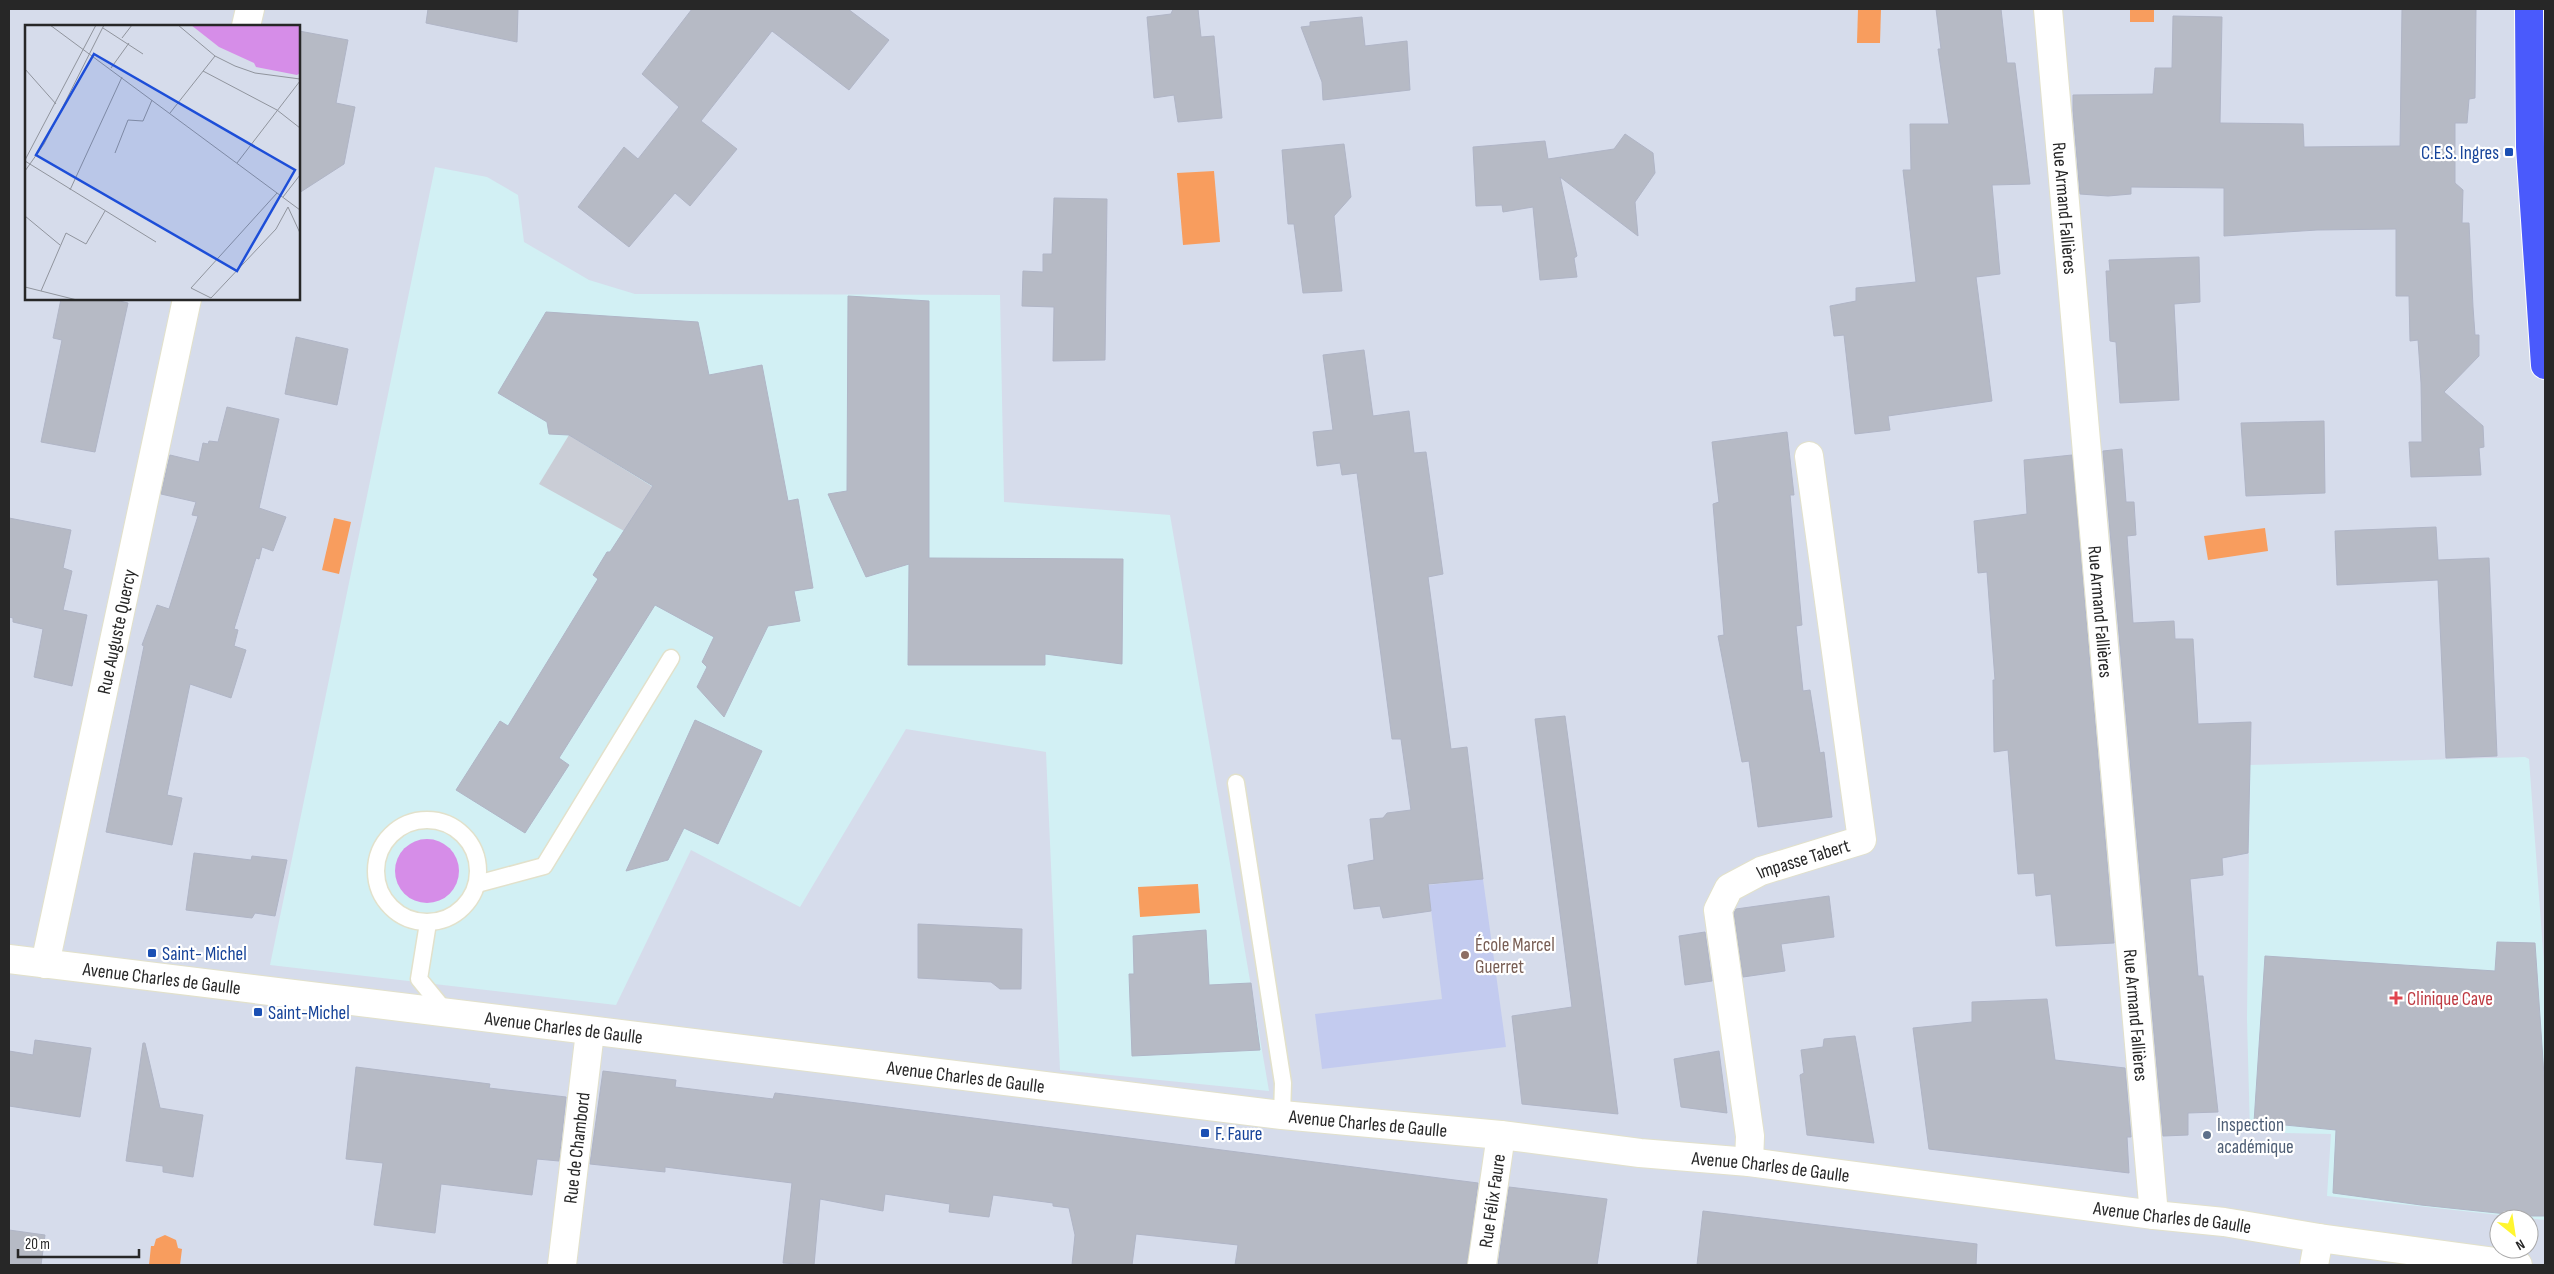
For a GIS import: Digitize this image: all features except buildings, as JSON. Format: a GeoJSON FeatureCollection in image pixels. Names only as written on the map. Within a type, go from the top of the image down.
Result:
{"type":"FeatureCollection","features":[{"type":"Feature","properties":{"kind":"main road"},"geometry":{"type":"LineString","coordinates":[[2529,9],[2530,147],[2545,365]]}},
{"type":"Feature","properties":{"kind":"street"},"geometry":{"type":"LineString","coordinates":[[246,25],[250,9]]}},
{"type":"Feature","properties":{"kind":"street","name":"Rue Armand Fallières"},"geometry":{"type":"LineString","coordinates":[[2048,9],[2154,1215]]}},
{"type":"Feature","properties":{"kind":"street","name":"Rue Auguste Quercy"},"geometry":{"type":"LineString","coordinates":[[45,964],[187,300]]}},
{"type":"Feature","properties":{"kind":"street","name":"Impasse Tabert"},"geometry":{"type":"LineString","coordinates":[[1748,1162],[1750,1136],[1718,910],[1729,888],[1761,872],[1862,840],[1809,456]]}},
{"type":"Feature","properties":{"kind":"street","name":"Avenue Charles de Gaulle"},"geometry":{"type":"LineString","coordinates":[[9,959],[446,1012],[590,1032],[1282,1115],[1501,1135],[1640,1153],[1748,1162],[2154,1215],[2224,1222],[2319,1238],[2518,1265]]}},
{"type":"Feature","properties":{"kind":"street","name":"Rue de Chambord"},"geometry":{"type":"LineString","coordinates":[[562,1265],[590,1032]]}},
{"type":"Feature","properties":{"kind":"street","name":"Rue Félix Faure"},"geometry":{"type":"LineString","coordinates":[[1482,1265],[1501,1135]]}},
{"type":"Feature","properties":{"kind":"street"},"geometry":{"type":"LineString","coordinates":[[2314,1265],[2319,1238]]}},
{"type":"Feature","properties":{"kind":"lane"},"geometry":{"type":"LineString","coordinates":[[477,884],[544,866],[671,658]]}},
{"type":"Feature","properties":{"kind":"lane"},"geometry":{"type":"LineString","coordinates":[[1236,783],[1283,1083],[1282,1115]]}},
{"type":"Feature","properties":{"kind":"lane"},"geometry":{"type":"LineString","coordinates":[[419,821],[436,821],[452,827],[464,837],[474,851],[478,867],[477,884],[470,899],[459,911],[444,920],[428,923],[411,920],[396,912],[384,900],[377,884],[376,868],[380,851],[389,836],[403,826],[419,821]]}},
{"type":"Feature","properties":{"kind":"lane"},"geometry":{"type":"LineString","coordinates":[[428,923],[419,979],[446,1012]]}},
{"type":"Feature","properties":{"kind":"shaded area"},"geometry":{"type":"Polygon","coordinates":[[[1858,9],[1881,9],[1880,43],[1857,43],[1858,9]]]}},
{"type":"Feature","properties":{"kind":"shaded area"},"geometry":{"type":"Polygon","coordinates":[[[2130,9],[2154,9],[2154,22],[2130,22],[2130,9]]]}},
{"type":"Feature","properties":{"kind":"shaded area"},"geometry":{"type":"Polygon","coordinates":[[[435,167],[487,177],[518,195],[524,242],[589,280],[635,294],[1000,295],[1004,502],[1170,515],[1269,1091],[1060,1070],[1046,752],[906,729],[800,907],[691,850],[616,1005],[270,965],[435,167]]]}},
{"type":"Feature","properties":{"kind":"shaded area"},"geometry":{"type":"Polygon","coordinates":[[[1214,171],[1220,242],[1183,245],[1177,173],[1214,171]]]}},
{"type":"Feature","properties":{"kind":"shaded area"},"geometry":{"type":"Polygon","coordinates":[[[569,435],[653,487],[626,532],[539,484],[569,435]]]}},
{"type":"Feature","properties":{"kind":"shaded area"},"geometry":{"type":"Polygon","coordinates":[[[334,518],[351,522],[339,574],[322,570],[334,518]]]}},
{"type":"Feature","properties":{"kind":"shaded area"},"geometry":{"type":"Polygon","coordinates":[[[2265,528],[2268,551],[2208,560],[2204,536],[2265,528]]]}},
{"type":"Feature","properties":{"kind":"shaded area","name":"Clinique Cave"},"geometry":{"type":"Polygon","coordinates":[[[2525,757],[2529,759],[2545,978],[2545,1220],[2539,1219],[2539,1209],[2489,1209],[2489,1214],[2327,1196],[2331,1134],[2250,1132],[2247,1019],[2250,765],[2525,757]]]}},
{"type":"Feature","properties":{"kind":"shaded area"},"geometry":{"type":"Polygon","coordinates":[[[427,839],[445,845],[453,853],[459,871],[453,889],[445,897],[427,903],[409,897],[401,889],[395,871],[401,853],[409,845],[427,839]]]}},
{"type":"Feature","properties":{"kind":"shaded area","name":"École Marcel Guerret"},"geometry":{"type":"Polygon","coordinates":[[[1483,879],[1506,1047],[1322,1069],[1315,1014],[1442,999],[1428,885],[1483,879]]]}},
{"type":"Feature","properties":{"kind":"shaded area"},"geometry":{"type":"Polygon","coordinates":[[[1198,884],[1200,913],[1140,917],[1138,887],[1198,884]]]}},
{"type":"Feature","properties":{"kind":"shaded area"},"geometry":{"type":"Polygon","coordinates":[[[165,1235],[176,1240],[178,1248],[182,1249],[180,1265],[149,1265],[151,1246],[154,1246],[156,1239],[165,1235]]]}},
{"type":"Feature","properties":{"kind":"place","name":"C.E.S. Ingres"},"geometry":{"type":"Point","coordinates":[2509,152]}},
{"type":"Feature","properties":{"kind":"place","name":"Saint- Michel"},"geometry":{"type":"Point","coordinates":[152,953]}},
{"type":"Feature","properties":{"kind":"place","name":"École Marcel Guerret"},"geometry":{"type":"Point","coordinates":[1465,955]}},
{"type":"Feature","properties":{"kind":"place","name":"Clinique Cave"},"geometry":{"type":"Point","coordinates":[2396,998]}},
{"type":"Feature","properties":{"kind":"place","name":"Saint-Michel"},"geometry":{"type":"Point","coordinates":[258,1012]}},
{"type":"Feature","properties":{"kind":"place","name":"F. Faure"},"geometry":{"type":"Point","coordinates":[1205,1133]}},
{"type":"Feature","properties":{"kind":"place","name":"Inspection académique"},"geometry":{"type":"Point","coordinates":[2207,1135]}}]}
